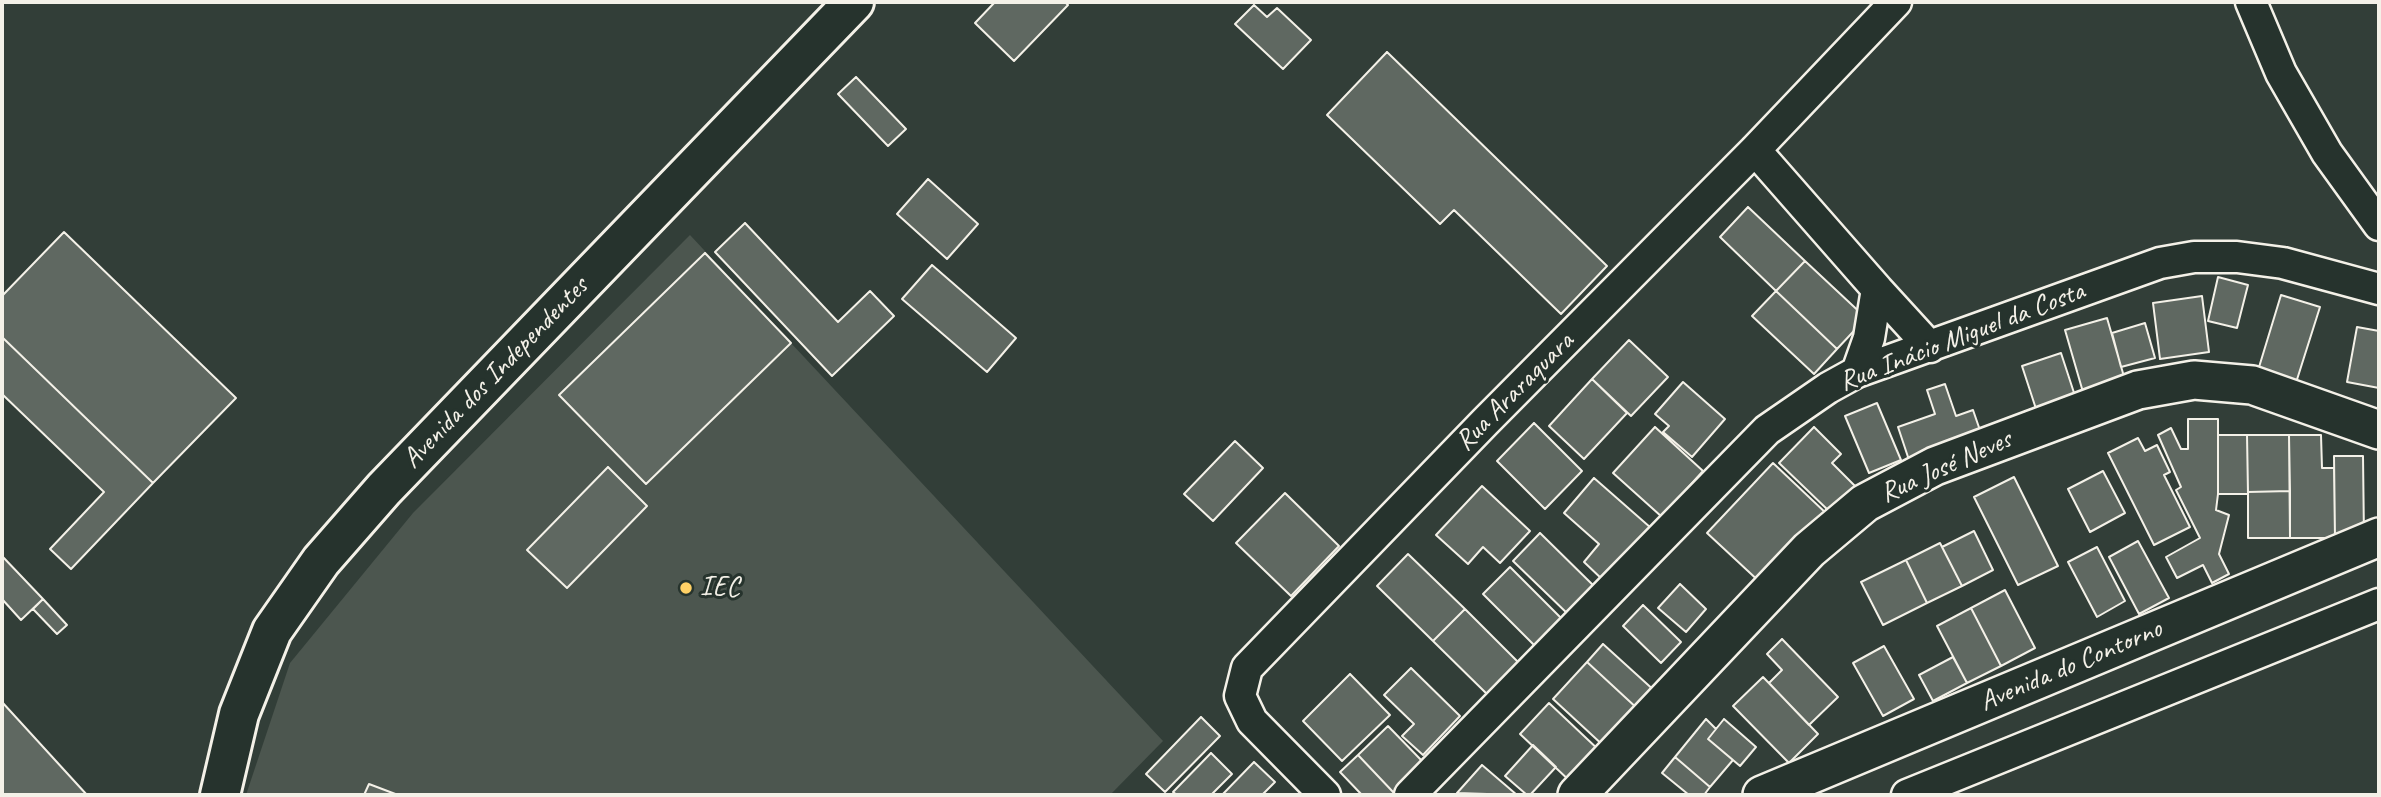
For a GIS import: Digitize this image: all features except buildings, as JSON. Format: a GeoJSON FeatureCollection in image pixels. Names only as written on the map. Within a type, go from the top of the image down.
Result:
{"type":"FeatureCollection","features":[{"type":"Feature","properties":{"kind":"main road","name":"Avenida dos Independentes"},"geometry":{"type":"LineString","coordinates":[[219,795],[239,714],[272,631],[321,561],[393,479],[854,2]]}},
{"type":"Feature","properties":{"kind":"street","name":"Rua Araraquara"},"geometry":{"type":"LineString","coordinates":[[1325,795],[1252,722],[1240,696],[1247,668],[1475,431],[1755,150],[1896,2]]}},
{"type":"Feature","properties":{"kind":"street"},"geometry":{"type":"LineString","coordinates":[[2250,2],[2281,73],[2327,153],[2379,225]]}},
{"type":"Feature","properties":{"kind":"street"},"geometry":{"type":"LineString","coordinates":[[1755,150],[1930,347]]}},
{"type":"Feature","properties":{"kind":"street","name":"Rua Inácio Miguel da Costa"},"geometry":{"type":"LineString","coordinates":[[1410,795],[1767,430],[1828,388],[1857,372],[2160,263],[2194,257],[2237,257],[2283,263],[2379,289]]}},
{"type":"Feature","properties":{"kind":"street"},"geometry":{"type":"LineString","coordinates":[[1857,372],[1869,338],[1877,289]]}},
{"type":"Feature","properties":{"kind":"street","name":"Rua José Neves"},"geometry":{"type":"LineString","coordinates":[[1577,795],[1809,550],[1865,503],[1936,466],[2138,390],[2194,380],[2252,386],[2379,430]]}},
{"type":"Feature","properties":{"kind":"street","name":"Avenida do Contorno"},"geometry":{"type":"LineString","coordinates":[[1762,795],[2379,537]]}},
{"type":"Feature","properties":{"kind":"street"},"geometry":{"type":"LineString","coordinates":[[1908,795],[2379,604]]}},
{"type":"Feature","properties":{"kind":"shaded area","name":"IEC"},"geometry":{"type":"Polygon","coordinates":[[[690,235],[1163,741],[1110,795],[246,795],[290,663],[413,513],[690,235]]]}},
{"type":"Feature","properties":{"kind":"place","name":"IEC"},"geometry":{"type":"Point","coordinates":[686,588]}}]}
